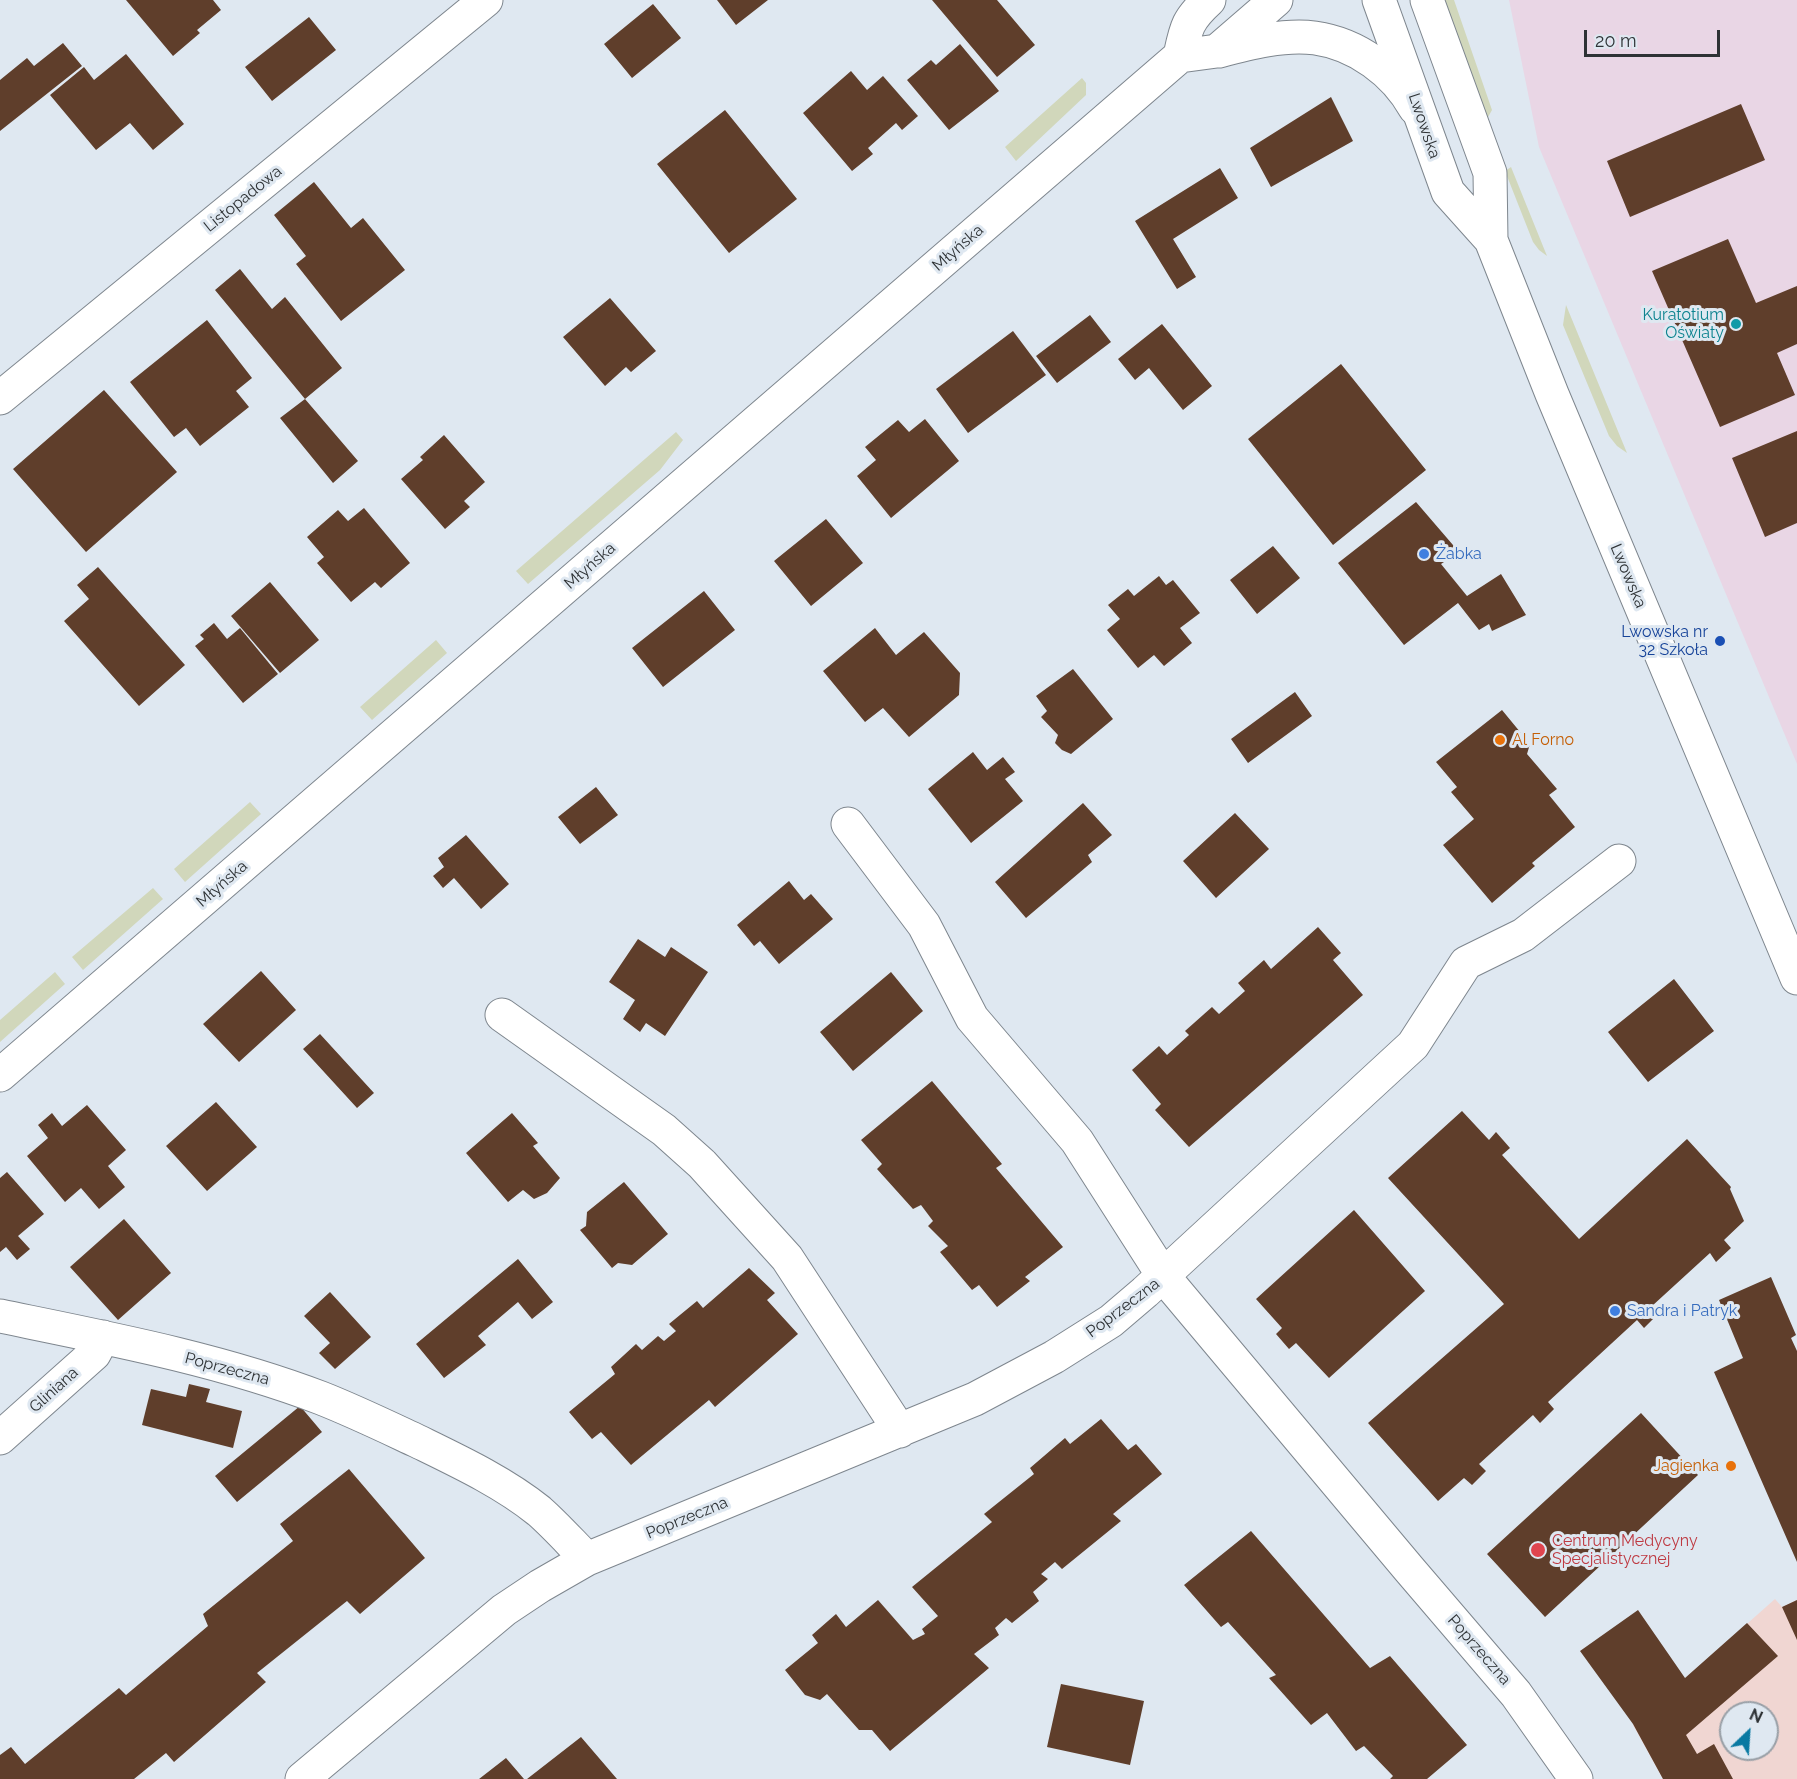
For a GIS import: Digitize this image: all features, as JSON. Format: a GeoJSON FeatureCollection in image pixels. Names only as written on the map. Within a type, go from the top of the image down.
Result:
{"type":"FeatureCollection","features":[{"type":"Feature","properties":{"kind":"street","name":"Listopadowa"},"geometry":{"type":"LineString","coordinates":[[0,398],[486,0]]}},
{"type":"Feature","properties":{"kind":"street"},"geometry":{"type":"LineString","coordinates":[[1209,0],[1194,14],[1186,26],[1180,57],[1244,44],[1292,38],[1316,38],[1360,53],[1388,73],[1411,100],[1422,120]]}},
{"type":"Feature","properties":{"kind":"street"},"geometry":{"type":"LineString","coordinates":[[1217,51],[1276,0]]}},
{"type":"Feature","properties":{"kind":"street","name":"Lwowska"},"geometry":{"type":"LineString","coordinates":[[1379,0],[1448,192],[1491,240],[1552,394],[1797,978]]}},
{"type":"Feature","properties":{"kind":"street","name":"Lwowska"},"geometry":{"type":"LineString","coordinates":[[1427,0],[1490,173],[1491,240]]}},
{"type":"Feature","properties":{"kind":"street","name":"Młyńska"},"geometry":{"type":"LineString","coordinates":[[0,1075],[1180,57]]}},
{"type":"Feature","properties":{"kind":"street"},"geometry":{"type":"LineString","coordinates":[[848,824],[924,925],[972,1018],[1077,1141],[1164,1277],[1413,1046],[1466,963],[1523,935],[1619,861]]}},
{"type":"Feature","properties":{"kind":"street"},"geometry":{"type":"LineString","coordinates":[[502,1015],[664,1130],[702,1164],[775,1243],[793,1267],[900,1431]]}},
{"type":"Feature","properties":{"kind":"street","name":"Poprzeczna"},"geometry":{"type":"LineString","coordinates":[[302,1779],[504,1610],[540,1586],[587,1559],[975,1399],[1035,1369],[1111,1321],[1164,1277],[1516,1694],[1576,1779]]}},
{"type":"Feature","properties":{"kind":"street","name":"Poprzeczna"},"geometry":{"type":"LineString","coordinates":[[0,1316],[103,1337],[269,1380],[366,1417],[445,1455],[515,1495],[556,1526],[587,1559]]}},
{"type":"Feature","properties":{"kind":"street","name":"Gliniana"},"geometry":{"type":"LineString","coordinates":[[0,1438],[94,1354],[103,1337]]}},
{"type":"Feature","properties":{"kind":"shaded area"},"geometry":{"type":"Polygon","coordinates":[[[1509,0],[1797,0],[1797,764],[1539,147],[1509,0]]]}},
{"type":"Feature","properties":{"kind":"shaded area"},"geometry":{"type":"Polygon","coordinates":[[[1775,1599],[1782,1607],[1797,1600],[1797,1779],[1663,1779],[1633,1725],[1775,1599]]]}},
{"type":"Feature","properties":{"kind":"green space"},"geometry":{"type":"Polygon","coordinates":[[[1443,0],[1454,0],[1492,110],[1487,119],[1443,0]]]}},
{"type":"Feature","properties":{"kind":"green space"},"geometry":{"type":"Polygon","coordinates":[[[1082,78],[1086,83],[1086,95],[1016,161],[1005,147],[1082,78]]]}},
{"type":"Feature","properties":{"kind":"green space"},"geometry":{"type":"Polygon","coordinates":[[[1511,167],[1547,256],[1533,242],[1505,171],[1511,167]]]}},
{"type":"Feature","properties":{"kind":"green space"},"geometry":{"type":"Polygon","coordinates":[[[1566,305],[1627,453],[1609,436],[1563,325],[1566,305]]]}},
{"type":"Feature","properties":{"kind":"green space"},"geometry":{"type":"Polygon","coordinates":[[[676,432],[683,440],[660,470],[528,584],[516,571],[676,432]]]}},
{"type":"Feature","properties":{"kind":"green space"},"geometry":{"type":"Polygon","coordinates":[[[436,640],[447,653],[372,720],[360,707],[436,640]]]}},
{"type":"Feature","properties":{"kind":"green space"},"geometry":{"type":"Polygon","coordinates":[[[250,802],[261,814],[185,882],[174,869],[250,802]]]}},
{"type":"Feature","properties":{"kind":"green space"},"geometry":{"type":"Polygon","coordinates":[[[153,888],[163,899],[83,970],[72,957],[153,888]]]}},
{"type":"Feature","properties":{"kind":"green space"},"geometry":{"type":"Polygon","coordinates":[[[55,972],[65,984],[0,1042],[0,1020],[55,972]]]}},
{"type":"Feature","properties":{"kind":"building"},"geometry":{"type":"Polygon","coordinates":[[[126,0],[213,0],[221,10],[197,30],[200,33],[173,56],[126,0]]]}},
{"type":"Feature","properties":{"kind":"building"},"geometry":{"type":"Polygon","coordinates":[[[717,0],[768,0],[736,25],[717,0]]]}},
{"type":"Feature","properties":{"kind":"building"},"geometry":{"type":"Polygon","coordinates":[[[932,0],[997,0],[1035,45],[997,77],[932,0]]]}},
{"type":"Feature","properties":{"kind":"building"},"geometry":{"type":"Polygon","coordinates":[[[653,4],[681,38],[632,78],[604,44],[653,4]]]}},
{"type":"Feature","properties":{"kind":"building"},"geometry":{"type":"Polygon","coordinates":[[[309,17],[336,50],[272,101],[245,67],[309,17]]]}},
{"type":"Feature","properties":{"kind":"building"},"geometry":{"type":"Polygon","coordinates":[[[63,43],[82,66],[0,131],[0,80],[27,58],[34,66],[63,43]]]}},
{"type":"Feature","properties":{"kind":"building"},"geometry":{"type":"Polygon","coordinates":[[[960,44],[999,91],[949,130],[907,80],[931,60],[936,65],[960,44]]]}},
{"type":"Feature","properties":{"kind":"building"},"geometry":{"type":"Polygon","coordinates":[[[126,54],[184,124],[153,150],[130,123],[96,150],[50,95],[84,67],[94,80],[126,54]]]}},
{"type":"Feature","properties":{"kind":"building"},"geometry":{"type":"Polygon","coordinates":[[[851,71],[867,90],[883,76],[918,116],[902,130],[896,123],[868,148],[873,154],[852,171],[803,113],[851,71]]]}},
{"type":"Feature","properties":{"kind":"building"},"geometry":{"type":"Polygon","coordinates":[[[1331,97],[1353,141],[1271,187],[1250,148],[1331,97]]]}},
{"type":"Feature","properties":{"kind":"building"},"geometry":{"type":"Polygon","coordinates":[[[1741,104],[1765,160],[1630,217],[1607,161],[1741,104]]]}},
{"type":"Feature","properties":{"kind":"building"},"geometry":{"type":"Polygon","coordinates":[[[725,110],[797,199],[729,253],[657,164],[725,110]]]}},
{"type":"Feature","properties":{"kind":"building"},"geometry":{"type":"Polygon","coordinates":[[[1220,168],[1238,198],[1173,239],[1196,277],[1177,289],[1135,221],[1220,168]]]}},
{"type":"Feature","properties":{"kind":"building"},"geometry":{"type":"Polygon","coordinates":[[[314,182],[351,228],[363,218],[405,270],[341,321],[296,264],[306,256],[274,215],[314,182]]]}},
{"type":"Feature","properties":{"kind":"building","name":"Kuratotium Oświaty"},"geometry":{"type":"Polygon","coordinates":[[[1728,239],[1756,303],[1797,286],[1797,344],[1777,353],[1795,395],[1720,427],[1652,271],[1728,239]]]}},
{"type":"Feature","properties":{"kind":"building"},"geometry":{"type":"Polygon","coordinates":[[[240,269],[272,309],[285,297],[342,368],[305,399],[215,290],[240,269]]]}},
{"type":"Feature","properties":{"kind":"building"},"geometry":{"type":"Polygon","coordinates":[[[610,298],[656,351],[631,372],[626,367],[605,386],[563,337],[610,298]]]}},
{"type":"Feature","properties":{"kind":"building"},"geometry":{"type":"Polygon","coordinates":[[[1090,315],[1111,342],[1057,383],[1036,356],[1090,315]]]}},
{"type":"Feature","properties":{"kind":"building"},"geometry":{"type":"Polygon","coordinates":[[[207,320],[252,378],[236,391],[249,407],[200,446],[186,428],[174,437],[130,382],[207,320]]]}},
{"type":"Feature","properties":{"kind":"building"},"geometry":{"type":"Polygon","coordinates":[[[1162,324],[1212,386],[1183,410],[1149,368],[1135,380],[1118,359],[1162,324]]]}},
{"type":"Feature","properties":{"kind":"building"},"geometry":{"type":"Polygon","coordinates":[[[1013,331],[1046,375],[968,433],[936,389],[1013,331]]]}},
{"type":"Feature","properties":{"kind":"building"},"geometry":{"type":"Polygon","coordinates":[[[1341,364],[1426,470],[1333,545],[1248,439],[1341,364]]]}},
{"type":"Feature","properties":{"kind":"building"},"geometry":{"type":"Polygon","coordinates":[[[104,390],[177,472],[86,552],[13,469],[104,390]]]}},
{"type":"Feature","properties":{"kind":"building"},"geometry":{"type":"Polygon","coordinates":[[[305,399],[358,461],[333,483],[280,418],[305,399]]]}},
{"type":"Feature","properties":{"kind":"building"},"geometry":{"type":"Polygon","coordinates":[[[925,419],[959,461],[891,518],[857,476],[876,460],[865,447],[898,420],[909,432],[925,419]]]}},
{"type":"Feature","properties":{"kind":"building"},"geometry":{"type":"Polygon","coordinates":[[[1797,431],[1797,523],[1765,537],[1732,458],[1797,431]]]}},
{"type":"Feature","properties":{"kind":"building"},"geometry":{"type":"Polygon","coordinates":[[[444,435],[485,482],[464,501],[470,507],[445,529],[401,479],[423,460],[420,457],[444,435]]]}},
{"type":"Feature","properties":{"kind":"building"},"geometry":{"type":"Polygon","coordinates":[[[1416,502],[1459,552],[1441,564],[1467,596],[1501,574],[1526,615],[1492,631],[1489,624],[1479,630],[1458,603],[1404,645],[1338,563],[1416,502]]]}},
{"type":"Feature","properties":{"kind":"building"},"geometry":{"type":"Polygon","coordinates":[[[364,508],[410,563],[381,588],[375,582],[351,602],[317,563],[324,557],[307,537],[338,510],[348,521],[364,508]]]}},
{"type":"Feature","properties":{"kind":"building"},"geometry":{"type":"Polygon","coordinates":[[[826,519],[863,563],[811,606],[774,561],[826,519]]]}},
{"type":"Feature","properties":{"kind":"building"},"geometry":{"type":"Polygon","coordinates":[[[1273,546],[1300,578],[1257,614],[1230,580],[1273,546]]]}},
{"type":"Feature","properties":{"kind":"building"},"geometry":{"type":"Polygon","coordinates":[[[98,567],[185,665],[139,706],[64,621],[89,599],[77,585],[98,567]]]}},
{"type":"Feature","properties":{"kind":"building"},"geometry":{"type":"Polygon","coordinates":[[[1159,576],[1166,585],[1173,580],[1200,613],[1180,628],[1192,643],[1164,666],[1154,655],[1138,668],[1107,630],[1120,619],[1108,605],[1128,589],[1134,596],[1159,576]]]}},
{"type":"Feature","properties":{"kind":"building"},"geometry":{"type":"Polygon","coordinates":[[[270,582],[319,640],[280,673],[231,616],[270,582]]]}},
{"type":"Feature","properties":{"kind":"building"},"geometry":{"type":"Polygon","coordinates":[[[704,591],[735,630],[663,687],[632,648],[704,591]]]}},
{"type":"Feature","properties":{"kind":"building"},"geometry":{"type":"Polygon","coordinates":[[[214,623],[227,639],[240,628],[278,674],[243,703],[195,646],[204,639],[200,635],[214,623]]]}},
{"type":"Feature","properties":{"kind":"building"},"geometry":{"type":"Polygon","coordinates":[[[875,628],[896,655],[924,632],[960,673],[959,695],[909,737],[883,708],[865,722],[823,671],[875,628]]]}},
{"type":"Feature","properties":{"kind":"building"},"geometry":{"type":"Polygon","coordinates":[[[1073,669],[1113,719],[1071,754],[1062,750],[1055,743],[1058,735],[1041,717],[1047,711],[1036,696],[1073,669]]]}},
{"type":"Feature","properties":{"kind":"building"},"geometry":{"type":"Polygon","coordinates":[[[1295,692],[1312,716],[1248,763],[1231,739],[1295,692]]]}},
{"type":"Feature","properties":{"kind":"building"},"geometry":{"type":"Polygon","coordinates":[[[1502,710],[1530,744],[1527,754],[1557,789],[1549,795],[1575,827],[1532,863],[1535,866],[1492,903],[1443,845],[1474,819],[1451,792],[1457,787],[1436,762],[1502,710]]]}},
{"type":"Feature","properties":{"kind":"building"},"geometry":{"type":"Polygon","coordinates":[[[973,752],[987,770],[1003,757],[1015,772],[1005,779],[1023,801],[971,843],[928,789],[973,752]]]}},
{"type":"Feature","properties":{"kind":"building"},"geometry":{"type":"Polygon","coordinates":[[[596,787],[618,815],[580,844],[558,817],[596,787]]]}},
{"type":"Feature","properties":{"kind":"building"},"geometry":{"type":"Polygon","coordinates":[[[1083,803],[1112,835],[1088,855],[1092,862],[1026,918],[995,882],[1083,803]]]}},
{"type":"Feature","properties":{"kind":"building"},"geometry":{"type":"Polygon","coordinates":[[[1235,813],[1269,849],[1216,898],[1183,861],[1235,813]]]}},
{"type":"Feature","properties":{"kind":"building"},"geometry":{"type":"Polygon","coordinates":[[[466,835],[509,884],[481,909],[454,878],[443,888],[433,876],[444,867],[438,858],[466,835]]]}},
{"type":"Feature","properties":{"kind":"building"},"geometry":{"type":"Polygon","coordinates":[[[789,881],[804,900],[811,894],[833,919],[779,964],[760,941],[754,946],[737,925],[789,881]]]}},
{"type":"Feature","properties":{"kind":"building"},"geometry":{"type":"Polygon","coordinates":[[[1318,927],[1341,953],[1333,960],[1363,995],[1189,1147],[1155,1110],[1161,1104],[1132,1070],[1159,1046],[1167,1055],[1189,1035],[1185,1031],[1212,1007],[1219,1014],[1245,991],[1238,983],[1264,960],[1271,969],[1318,927]]]}},
{"type":"Feature","properties":{"kind":"building"},"geometry":{"type":"Polygon","coordinates":[[[638,939],[665,957],[671,947],[708,972],[665,1036],[646,1023],[640,1032],[623,1019],[635,1000],[609,982],[638,939]]]}},
{"type":"Feature","properties":{"kind":"building"},"geometry":{"type":"Polygon","coordinates":[[[261,971],[296,1010],[239,1062],[203,1024],[261,971]]]}},
{"type":"Feature","properties":{"kind":"building"},"geometry":{"type":"Polygon","coordinates":[[[891,972],[923,1011],[853,1071],[820,1032],[891,972]]]}},
{"type":"Feature","properties":{"kind":"building"},"geometry":{"type":"Polygon","coordinates":[[[1674,979],[1714,1031],[1648,1082],[1608,1032],[1674,979]]]}},
{"type":"Feature","properties":{"kind":"building"},"geometry":{"type":"Polygon","coordinates":[[[320,1034],[374,1093],[357,1108],[303,1049],[320,1034]]]}},
{"type":"Feature","properties":{"kind":"building"},"geometry":{"type":"Polygon","coordinates":[[[932,1081],[1002,1164],[996,1168],[1063,1247],[1025,1277],[1030,1281],[997,1307],[979,1285],[972,1290],[940,1252],[948,1246],[928,1226],[933,1221],[921,1205],[913,1209],[877,1169],[882,1164],[861,1140],[932,1081]]]}},
{"type":"Feature","properties":{"kind":"building"},"geometry":{"type":"Polygon","coordinates":[[[216,1102],[257,1147],[207,1191],[166,1146],[216,1102]]]}},
{"type":"Feature","properties":{"kind":"building"},"geometry":{"type":"Polygon","coordinates":[[[87,1105],[126,1150],[108,1166],[125,1187],[99,1209],[81,1188],[65,1202],[27,1156],[48,1138],[38,1125],[52,1113],[62,1126],[87,1105]]]}},
{"type":"Feature","properties":{"kind":"building"},"geometry":{"type":"Polygon","coordinates":[[[1462,1111],[1489,1140],[1496,1132],[1510,1148],[1502,1155],[1579,1239],[1687,1139],[1731,1187],[1744,1221],[1724,1240],[1731,1248],[1716,1262],[1710,1253],[1652,1306],[1658,1314],[1644,1328],[1637,1320],[1548,1402],[1554,1409],[1540,1423],[1533,1415],[1479,1464],[1486,1471],[1472,1485],[1464,1478],[1438,1501],[1368,1423],[1504,1304],[1388,1178],[1462,1111]]]}},
{"type":"Feature","properties":{"kind":"building"},"geometry":{"type":"Polygon","coordinates":[[[512,1113],[538,1143],[533,1146],[560,1178],[547,1193],[534,1199],[523,1190],[508,1202],[466,1153],[512,1113]]]}},
{"type":"Feature","properties":{"kind":"building"},"geometry":{"type":"Polygon","coordinates":[[[7,1172],[44,1214],[18,1236],[30,1249],[17,1260],[6,1247],[0,1252],[0,1178],[7,1172]]]}},
{"type":"Feature","properties":{"kind":"building"},"geometry":{"type":"Polygon","coordinates":[[[624,1182],[668,1234],[632,1265],[618,1263],[612,1268],[580,1230],[586,1226],[587,1212],[624,1182]]]}},
{"type":"Feature","properties":{"kind":"building"},"geometry":{"type":"Polygon","coordinates":[[[1354,1210],[1425,1291],[1329,1378],[1296,1343],[1289,1349],[1276,1334],[1282,1328],[1256,1299],[1354,1210]]]}},
{"type":"Feature","properties":{"kind":"building"},"geometry":{"type":"Polygon","coordinates":[[[124,1219],[171,1273],[118,1320],[70,1267],[124,1219]]]}},
{"type":"Feature","properties":{"kind":"building"},"geometry":{"type":"Polygon","coordinates":[[[518,1259],[553,1302],[532,1319],[518,1302],[478,1336],[486,1345],[444,1378],[416,1344],[518,1259]]]}},
{"type":"Feature","properties":{"kind":"building"},"geometry":{"type":"Polygon","coordinates":[[[749,1268],[775,1293],[767,1300],[798,1334],[715,1407],[709,1400],[631,1465],[601,1432],[592,1439],[569,1412],[615,1374],[611,1367],[636,1344],[642,1350],[658,1336],[664,1341],[676,1331],[669,1324],[697,1301],[703,1308],[749,1268]]]}},
{"type":"Feature","properties":{"kind":"building"},"geometry":{"type":"Polygon","coordinates":[[[1771,1277],[1796,1335],[1791,1338],[1797,1351],[1797,1562],[1714,1372],[1743,1358],[1719,1300],[1771,1277]]]}},
{"type":"Feature","properties":{"kind":"building"},"geometry":{"type":"Polygon","coordinates":[[[330,1292],[371,1337],[335,1369],[319,1353],[330,1343],[304,1316],[330,1292]]]}},
{"type":"Feature","properties":{"kind":"building"},"geometry":{"type":"Polygon","coordinates":[[[189,1384],[210,1389],[206,1402],[242,1411],[233,1448],[142,1425],[151,1389],[186,1397],[189,1384]]]}},
{"type":"Feature","properties":{"kind":"building"},"geometry":{"type":"Polygon","coordinates":[[[300,1406],[322,1432],[237,1502],[215,1476],[300,1406]]]}},
{"type":"Feature","properties":{"kind":"building"},"geometry":{"type":"Polygon","coordinates":[[[1641,1413],[1698,1475],[1545,1617],[1487,1554],[1641,1413]]]}},
{"type":"Feature","properties":{"kind":"building"},"geometry":{"type":"Polygon","coordinates":[[[1101,1419],[1128,1450],[1136,1444],[1162,1474],[1113,1514],[1121,1521],[1062,1569],[1055,1562],[1041,1574],[1048,1579],[1033,1592],[1039,1601],[1012,1623],[1006,1618],[995,1628],[999,1635],[974,1654],[989,1668],[890,1751],[872,1730],[859,1730],[827,1694],[820,1700],[805,1695],[785,1670],[818,1643],[812,1635],[836,1614],[846,1627],[878,1600],[913,1640],[925,1634],[922,1629],[938,1616],[912,1587],[992,1522],[984,1514],[1034,1474],[1030,1468],[1065,1438],[1070,1444],[1101,1419]]]}},
{"type":"Feature","properties":{"kind":"building"},"geometry":{"type":"Polygon","coordinates":[[[349,1469],[425,1558],[360,1614],[347,1601],[257,1673],[266,1682],[174,1762],[166,1753],[134,1779],[0,1779],[0,1755],[11,1747],[25,1764],[119,1688],[126,1695],[208,1626],[203,1614],[293,1541],[280,1524],[349,1469]]]}},
{"type":"Feature","properties":{"kind":"building"},"geometry":{"type":"Polygon","coordinates":[[[1251,1531],[1370,1668],[1390,1656],[1467,1745],[1427,1779],[1390,1779],[1393,1776],[1364,1746],[1356,1751],[1327,1713],[1311,1725],[1269,1678],[1276,1675],[1228,1622],[1221,1627],[1184,1585],[1251,1531]]]}},
{"type":"Feature","properties":{"kind":"building"},"geometry":{"type":"Polygon","coordinates":[[[1797,1600],[1797,1640],[1782,1607],[1797,1600]]]}},
{"type":"Feature","properties":{"kind":"building"},"geometry":{"type":"Polygon","coordinates":[[[1638,1610],[1685,1678],[1747,1623],[1778,1656],[1726,1701],[1719,1701],[1719,1707],[1686,1735],[1697,1754],[1714,1744],[1719,1753],[1719,1761],[1723,1761],[1733,1779],[1663,1779],[1633,1724],[1580,1651],[1638,1610]]]}},
{"type":"Feature","properties":{"kind":"building"},"geometry":{"type":"Polygon","coordinates":[[[1061,1684],[1144,1701],[1130,1765],[1047,1747],[1061,1684]]]}},
{"type":"Feature","properties":{"kind":"building"},"geometry":{"type":"Polygon","coordinates":[[[581,1737],[617,1779],[527,1779],[581,1737]]]}},
{"type":"Feature","properties":{"kind":"building"},"geometry":{"type":"Polygon","coordinates":[[[506,1758],[524,1779],[479,1779],[506,1758]]]}},
{"type":"Feature","properties":{"kind":"place","name":"Kuratotium Oświaty"},"geometry":{"type":"Point","coordinates":[1736,324]}},
{"type":"Feature","properties":{"kind":"place","name":"Żabka"},"geometry":{"type":"Point","coordinates":[1424,554]}},
{"type":"Feature","properties":{"kind":"place","name":"Lwowska nr 32 Szkoła"},"geometry":{"type":"Point","coordinates":[1720,641]}},
{"type":"Feature","properties":{"kind":"place","name":"Al Forno"},"geometry":{"type":"Point","coordinates":[1500,740]}},
{"type":"Feature","properties":{"kind":"place","name":"Sandra i Patryk"},"geometry":{"type":"Point","coordinates":[1615,1311]}},
{"type":"Feature","properties":{"kind":"place","name":"Jagienka"},"geometry":{"type":"Point","coordinates":[1731,1466]}},
{"type":"Feature","properties":{"kind":"place","name":"Centrum Medycyny Specjalistycznej"},"geometry":{"type":"Point","coordinates":[1538,1550]}}]}
